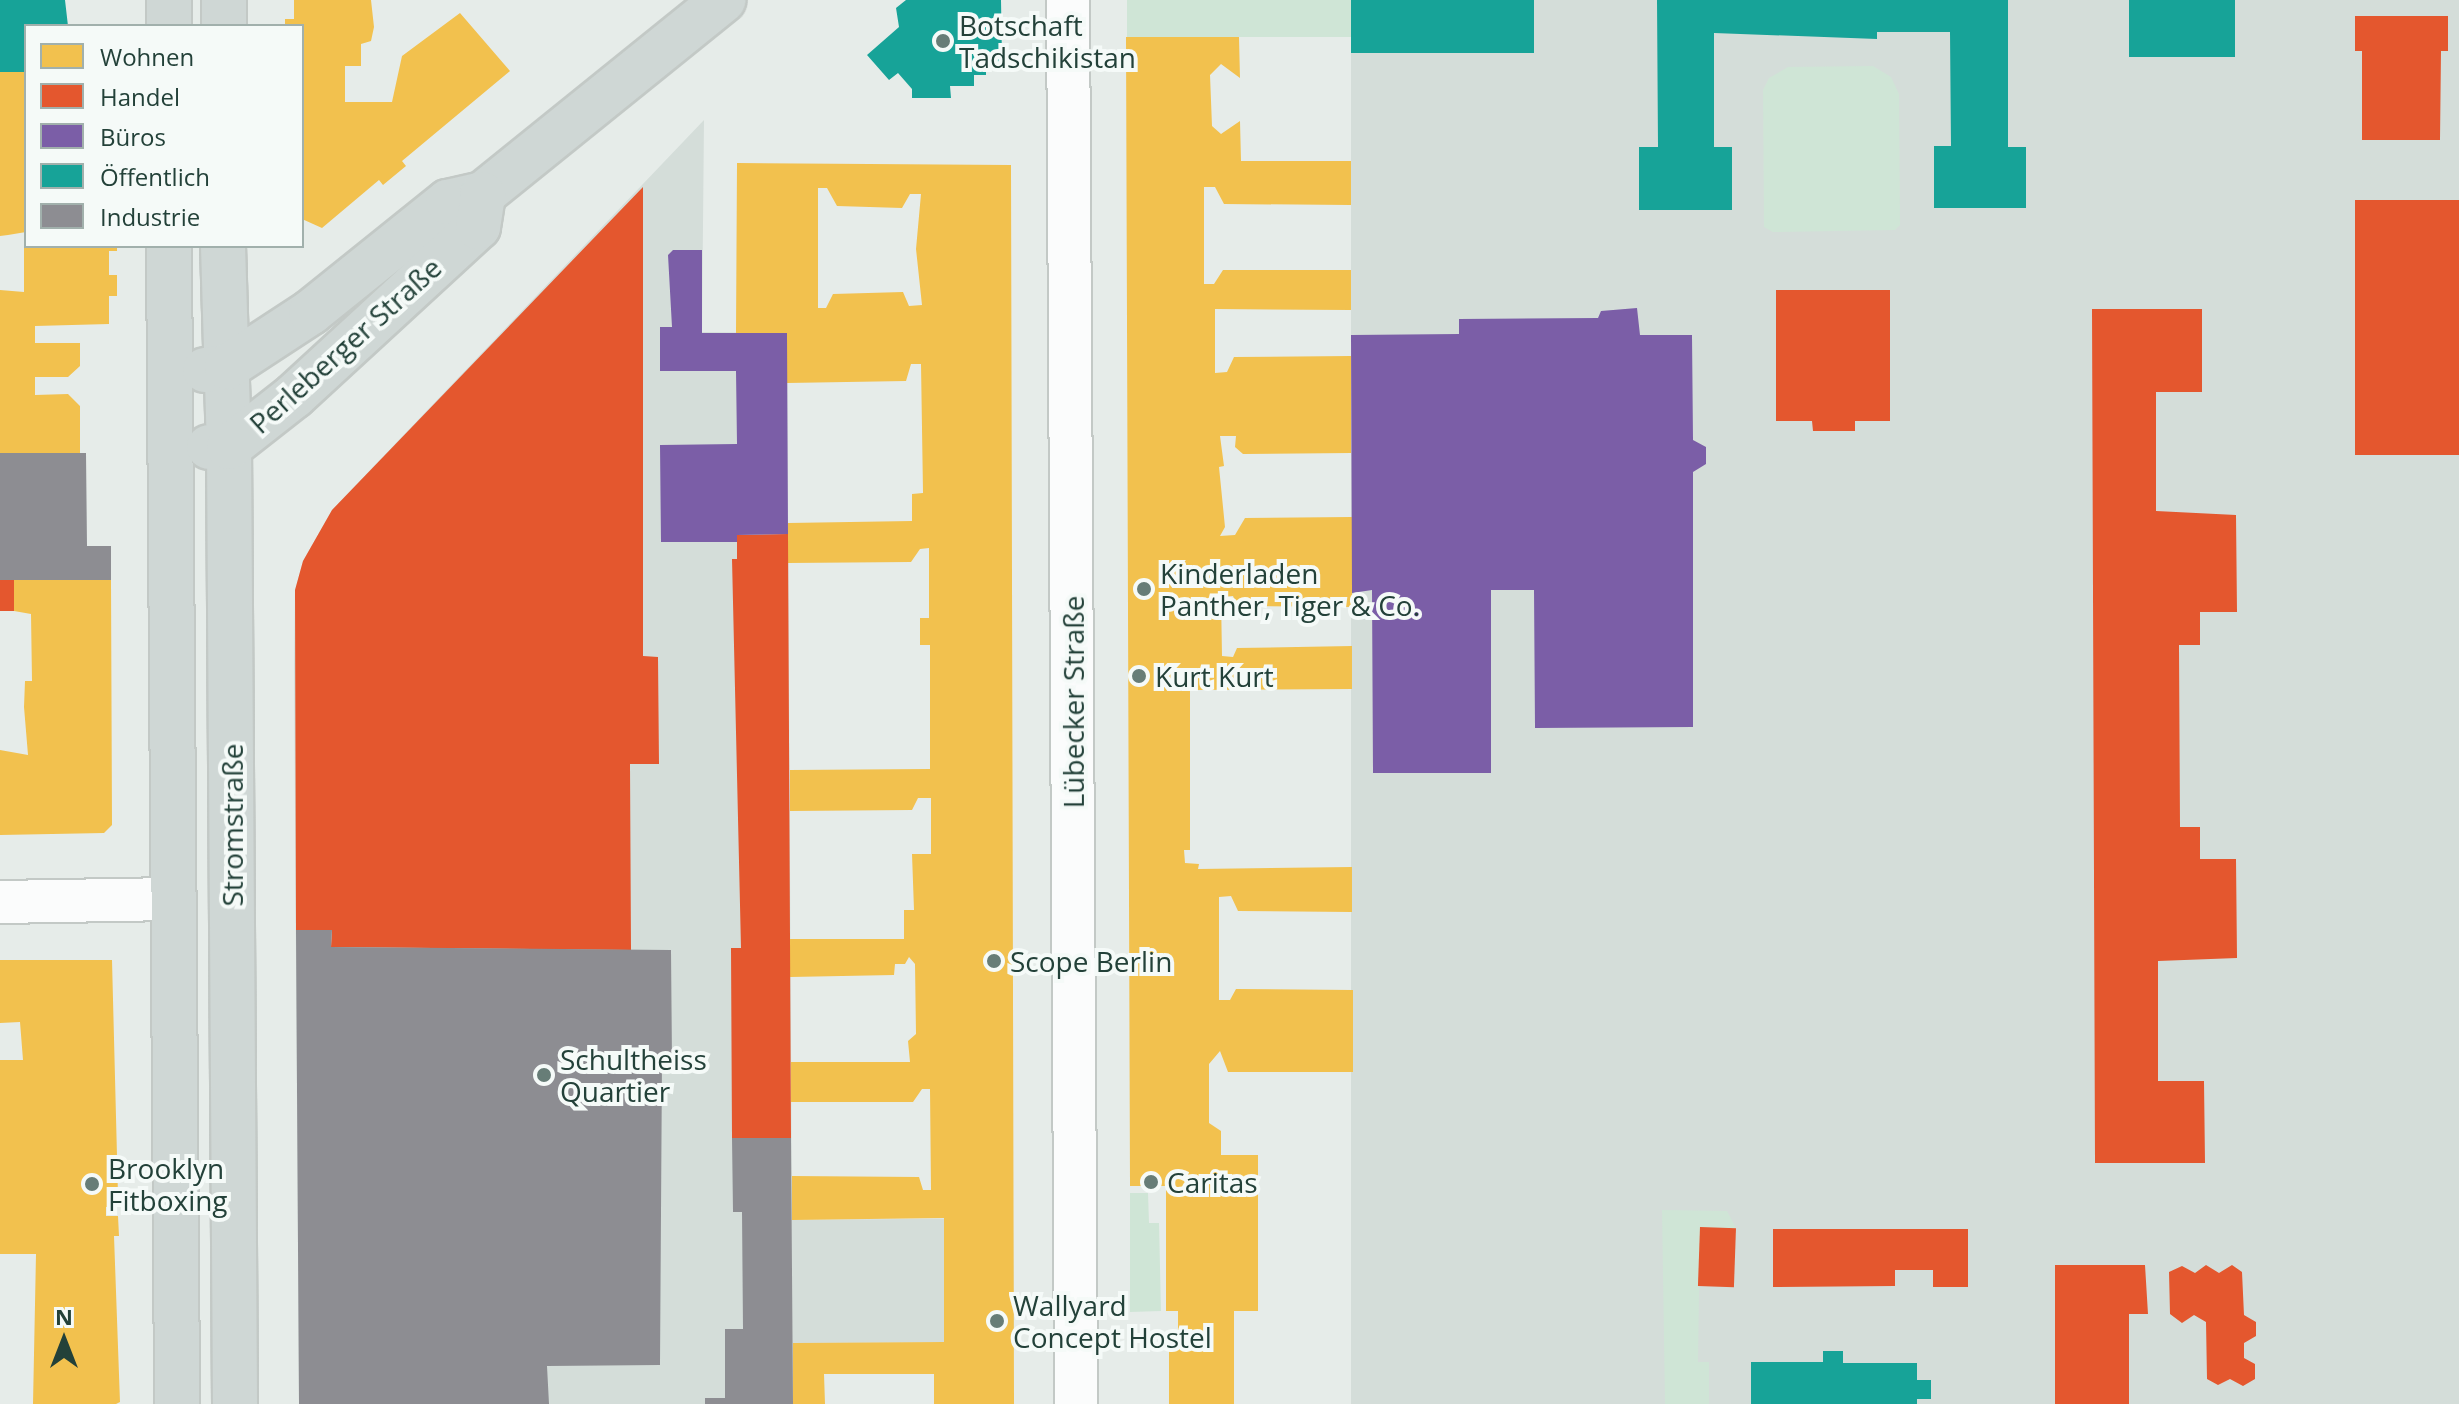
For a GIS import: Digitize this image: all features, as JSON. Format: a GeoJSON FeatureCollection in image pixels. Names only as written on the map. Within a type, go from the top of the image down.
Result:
{"type":"FeatureCollection","features":[{"type":"Feature","properties":{"kind":"main road"},"geometry":{"type":"LineString","coordinates":[[169,0],[169,24]]}},
{"type":"Feature","properties":{"kind":"main road"},"geometry":{"type":"LineString","coordinates":[[224,0],[224,24]]}},
{"type":"Feature","properties":{"kind":"main road","name":"Perleberger Straße"},"geometry":{"type":"LineString","coordinates":[[171,375],[227,367],[311,312],[448,202],[483,194],[723,0]]}},
{"type":"Feature","properties":{"kind":"main road","name":"Perleberger Straße"},"geometry":{"type":"LineString","coordinates":[[173,447],[229,447],[294,396],[478,227],[483,194]]}},
{"type":"Feature","properties":{"kind":"main road","name":"Stromstraße"},"geometry":{"type":"LineString","coordinates":[[169,248],[173,447],[177,1404]]}},
{"type":"Feature","properties":{"kind":"main road","name":"Stromstraße"},"geometry":{"type":"LineString","coordinates":[[223,248],[229,447],[235,1404]]}},
{"type":"Feature","properties":{"kind":"street","name":"Lübecker Straße"},"geometry":{"type":"LineString","coordinates":[[1068,0],[1076,1404]]}},
{"type":"Feature","properties":{"kind":"street"},"geometry":{"type":"LineString","coordinates":[[0,902],[175,899]]}},
{"type":"Feature","properties":{"kind":"shaded area"},"geometry":{"type":"Polygon","coordinates":[[[1351,0],[2459,0],[2459,1404],[1351,1404],[1351,0]]]}},
{"type":"Feature","properties":{"kind":"shaded area"},"geometry":{"type":"Polygon","coordinates":[[[704,120],[702,332],[787,333],[792,1220],[1013,1218],[1014,1342],[793,1343],[793,1404],[299,1404],[294,665],[295,590],[303,561],[332,510],[704,120]]]}},
{"type":"Feature","properties":{"kind":"green space"},"geometry":{"type":"Polygon","coordinates":[[[1127,0],[1351,0],[1351,37],[1127,37],[1127,0]]]}},
{"type":"Feature","properties":{"kind":"green space"},"geometry":{"type":"Polygon","coordinates":[[[1873,66],[1891,77],[1899,94],[1900,225],[1895,230],[1773,232],[1764,227],[1763,90],[1769,78],[1788,67],[1873,66]]]}},
{"type":"Feature","properties":{"kind":"green space"},"geometry":{"type":"Polygon","coordinates":[[[1130,1193],[1148,1193],[1149,1223],[1159,1223],[1161,1311],[1130,1312],[1130,1193]]]}},
{"type":"Feature","properties":{"kind":"green space"},"geometry":{"type":"Polygon","coordinates":[[[1662,1210],[1727,1211],[1736,1228],[1700,1228],[1698,1362],[1709,1362],[1709,1404],[1665,1404],[1662,1210]]]}},
{"type":"Feature","properties":{"kind":"building: Wohnen"},"geometry":{"type":"Polygon","coordinates":[[[294,0],[371,0],[374,27],[371,41],[361,44],[361,66],[345,66],[345,102],[392,102],[402,56],[460,13],[510,71],[402,161],[406,166],[383,185],[379,180],[322,228],[304,220],[304,24],[285,24],[285,19],[294,19],[294,0]]]}},
{"type":"Feature","properties":{"kind":"building: Wohnen"},"geometry":{"type":"Polygon","coordinates":[[[1126,37],[1239,37],[1240,78],[1221,64],[1210,75],[1212,126],[1221,134],[1240,121],[1241,161],[1351,161],[1351,205],[1224,204],[1215,187],[1204,187],[1204,284],[1214,284],[1223,270],[1351,270],[1351,310],[1215,309],[1215,373],[1227,372],[1234,357],[1351,356],[1351,453],[1243,454],[1235,447],[1236,436],[1220,436],[1224,466],[1219,467],[1225,527],[1220,536],[1235,535],[1245,518],[1352,517],[1352,607],[1237,606],[1233,596],[1221,597],[1222,656],[1233,657],[1237,648],[1352,646],[1352,689],[1190,690],[1190,850],[1184,850],[1185,863],[1199,864],[1198,869],[1352,867],[1352,912],[1238,911],[1231,896],[1219,897],[1219,1000],[1230,1000],[1236,989],[1353,990],[1353,1072],[1228,1072],[1220,1051],[1209,1064],[1209,1123],[1221,1131],[1221,1155],[1258,1155],[1258,1311],[1234,1311],[1234,1404],[1169,1404],[1169,1334],[1178,1334],[1178,1311],[1166,1311],[1166,1186],[1130,1186],[1126,37]]]}},
{"type":"Feature","properties":{"kind":"building: Wohnen"},"geometry":{"type":"Polygon","coordinates":[[[0,72],[24,72],[24,232],[0,236],[0,72]]]}},
{"type":"Feature","properties":{"kind":"building: Wohnen"},"geometry":{"type":"Polygon","coordinates":[[[737,163],[1011,165],[1014,1404],[934,1404],[934,1374],[824,1374],[825,1404],[793,1404],[793,1343],[944,1342],[944,1218],[792,1220],[792,1176],[919,1177],[923,1190],[931,1190],[930,1089],[922,1089],[913,1102],[791,1102],[791,1062],[910,1062],[908,1041],[916,1034],[915,964],[909,957],[905,964],[895,964],[894,975],[790,977],[790,939],[904,939],[904,910],[914,910],[912,854],[931,854],[931,798],[918,798],[912,810],[790,811],[790,770],[930,769],[930,645],[920,645],[920,618],[929,618],[929,548],[920,549],[911,562],[788,563],[788,523],[912,521],[912,494],[923,493],[921,364],[911,364],[906,381],[787,383],[787,333],[736,333],[737,163]],[[818,188],[818,308],[826,308],[833,294],[903,292],[909,306],[922,305],[916,249],[921,194],[910,194],[902,208],[837,206],[827,188],[818,188]]]}},
{"type":"Feature","properties":{"kind":"building: Wohnen"},"geometry":{"type":"Polygon","coordinates":[[[24,248],[117,248],[117,251],[109,251],[109,275],[117,275],[117,296],[109,296],[109,324],[35,326],[35,343],[80,343],[80,366],[68,377],[35,377],[35,395],[68,394],[80,406],[80,453],[0,453],[0,290],[24,292],[24,248]]]}},
{"type":"Feature","properties":{"kind":"building: Wohnen"},"geometry":{"type":"Polygon","coordinates":[[[14,580],[111,580],[112,825],[104,833],[0,835],[0,750],[28,755],[24,707],[25,681],[32,681],[31,614],[14,611],[14,580]]]}},
{"type":"Feature","properties":{"kind":"building: Wohnen"},"geometry":{"type":"Polygon","coordinates":[[[0,960],[112,960],[118,1195],[113,1196],[113,1207],[106,1207],[106,1216],[118,1216],[119,1236],[114,1236],[120,1402],[116,1404],[33,1404],[36,1254],[0,1254],[0,1060],[23,1060],[20,1022],[0,1023],[0,960]]]}},
{"type":"Feature","properties":{"kind":"building: Handel"},"geometry":{"type":"Polygon","coordinates":[[[2355,16],[2448,16],[2448,51],[2441,51],[2440,140],[2362,140],[2362,51],[2355,51],[2355,16]]]}},
{"type":"Feature","properties":{"kind":"building: Handel"},"geometry":{"type":"Polygon","coordinates":[[[643,187],[643,656],[658,657],[659,764],[630,764],[631,950],[331,947],[332,930],[296,930],[295,590],[303,561],[332,510],[643,187]]]}},
{"type":"Feature","properties":{"kind":"building: Handel"},"geometry":{"type":"Polygon","coordinates":[[[2355,200],[2459,200],[2459,455],[2355,455],[2355,200]]]}},
{"type":"Feature","properties":{"kind":"building: Handel"},"geometry":{"type":"Polygon","coordinates":[[[1776,290],[1890,290],[1890,421],[1855,421],[1855,431],[1813,431],[1812,421],[1776,421],[1776,290]]]}},
{"type":"Feature","properties":{"kind":"building: Handel"},"geometry":{"type":"Polygon","coordinates":[[[2092,309],[2202,309],[2202,392],[2156,392],[2156,511],[2236,515],[2237,612],[2200,612],[2200,645],[2179,645],[2180,827],[2200,827],[2200,859],[2236,859],[2237,958],[2158,961],[2158,1081],[2204,1081],[2205,1163],[2095,1163],[2092,309]]]}},
{"type":"Feature","properties":{"kind":"building: Handel"},"geometry":{"type":"Polygon","coordinates":[[[788,534],[791,1138],[732,1138],[731,948],[741,948],[732,559],[737,559],[737,535],[788,534]]]}},
{"type":"Feature","properties":{"kind":"building: Handel"},"geometry":{"type":"Polygon","coordinates":[[[0,580],[14,580],[14,611],[0,611],[0,580]]]}},
{"type":"Feature","properties":{"kind":"building: Handel"},"geometry":{"type":"Polygon","coordinates":[[[1700,1227],[1736,1228],[1734,1287],[1698,1286],[1700,1227]]]}},
{"type":"Feature","properties":{"kind":"building: Handel"},"geometry":{"type":"Polygon","coordinates":[[[1773,1229],[1968,1229],[1968,1287],[1933,1287],[1933,1270],[1895,1270],[1895,1286],[1773,1287],[1773,1229]]]}},
{"type":"Feature","properties":{"kind":"building: Handel"},"geometry":{"type":"Polygon","coordinates":[[[2055,1265],[2145,1265],[2148,1314],[2129,1314],[2129,1404],[2055,1404],[2055,1265]]]}},
{"type":"Feature","properties":{"kind":"building: Handel"},"geometry":{"type":"Polygon","coordinates":[[[2206,1265],[2219,1273],[2232,1265],[2242,1272],[2244,1315],[2256,1322],[2256,1336],[2244,1343],[2244,1358],[2255,1364],[2255,1379],[2243,1386],[2230,1379],[2218,1385],[2207,1379],[2206,1322],[2194,1315],[2182,1323],[2170,1314],[2169,1272],[2182,1266],[2195,1273],[2206,1265]]]}},
{"type":"Feature","properties":{"kind":"building: Büros"},"geometry":{"type":"Polygon","coordinates":[[[673,250],[702,250],[702,333],[787,333],[788,534],[737,535],[737,542],[661,542],[660,445],[737,444],[736,371],[660,371],[660,327],[672,327],[668,255],[673,250]]]}},
{"type":"Feature","properties":{"kind":"building: Büros"},"geometry":{"type":"Polygon","coordinates":[[[1637,308],[1640,335],[1692,335],[1693,440],[1706,447],[1706,464],[1693,472],[1693,727],[1535,728],[1534,590],[1491,590],[1491,773],[1373,773],[1372,590],[1352,593],[1351,335],[1459,334],[1459,319],[1598,318],[1601,311],[1637,308]]]}},
{"type":"Feature","properties":{"kind":"building: Öffentlich"},"geometry":{"type":"Polygon","coordinates":[[[0,0],[65,0],[68,24],[24,24],[24,72],[0,72],[0,0]]]}},
{"type":"Feature","properties":{"kind":"building: Öffentlich","name":"Botschaft Tadschikistan"},"geometry":{"type":"Polygon","coordinates":[[[906,0],[1001,0],[1002,59],[986,69],[986,75],[974,75],[974,86],[950,86],[951,98],[912,98],[912,89],[898,73],[889,80],[867,55],[899,27],[896,8],[906,0]]]}},
{"type":"Feature","properties":{"kind":"building: Öffentlich"},"geometry":{"type":"Polygon","coordinates":[[[1351,0],[1534,0],[1534,53],[1351,53],[1351,0]]]}},
{"type":"Feature","properties":{"kind":"building: Öffentlich"},"geometry":{"type":"Polygon","coordinates":[[[1657,0],[2008,0],[2008,147],[2026,147],[2026,208],[1934,208],[1934,146],[1951,146],[1950,32],[1877,32],[1877,39],[1714,33],[1714,147],[1732,147],[1732,210],[1639,210],[1639,147],[1658,147],[1657,0]]]}},
{"type":"Feature","properties":{"kind":"building: Öffentlich"},"geometry":{"type":"Polygon","coordinates":[[[2129,0],[2235,0],[2235,57],[2129,57],[2129,0]]]}},
{"type":"Feature","properties":{"kind":"building: Öffentlich"},"geometry":{"type":"Polygon","coordinates":[[[1823,1351],[1843,1351],[1843,1363],[1917,1363],[1917,1380],[1931,1380],[1931,1399],[1917,1399],[1917,1404],[1751,1404],[1751,1362],[1823,1362],[1823,1351]]]}},
{"type":"Feature","properties":{"kind":"building: Industrie"},"geometry":{"type":"Polygon","coordinates":[[[0,453],[86,453],[87,546],[111,546],[111,580],[0,580],[0,453]]]}},
{"type":"Feature","properties":{"kind":"building: Industrie"},"geometry":{"type":"Polygon","coordinates":[[[296,930],[332,930],[331,947],[671,950],[672,1060],[662,1060],[660,1365],[547,1366],[549,1404],[299,1404],[296,930]]]}},
{"type":"Feature","properties":{"kind":"building: Industrie"},"geometry":{"type":"Polygon","coordinates":[[[732,1138],[791,1138],[793,1404],[705,1404],[705,1398],[725,1398],[725,1329],[743,1329],[742,1212],[733,1212],[732,1138]]]}},
{"type":"Feature","properties":{"kind":"place","name":"Botschaft Tadschikistan"},"geometry":{"type":"Point","coordinates":[943,41]}},
{"type":"Feature","properties":{"kind":"place","name":"Kinderladen Panther, Tiger & Co."},"geometry":{"type":"Point","coordinates":[1144,589]}},
{"type":"Feature","properties":{"kind":"place","name":"Kurt Kurt"},"geometry":{"type":"Point","coordinates":[1139,676]}},
{"type":"Feature","properties":{"kind":"place","name":"Scope Berlin"},"geometry":{"type":"Point","coordinates":[994,961]}},
{"type":"Feature","properties":{"kind":"place","name":"Schultheiss Quartier"},"geometry":{"type":"Point","coordinates":[544,1075]}},
{"type":"Feature","properties":{"kind":"place","name":"Caritas"},"geometry":{"type":"Point","coordinates":[1151,1182]}},
{"type":"Feature","properties":{"kind":"place","name":"Brooklyn Fitboxing"},"geometry":{"type":"Point","coordinates":[92,1184]}},
{"type":"Feature","properties":{"kind":"place","name":"Wallyard Concept Hostel"},"geometry":{"type":"Point","coordinates":[997,1321]}}]}
